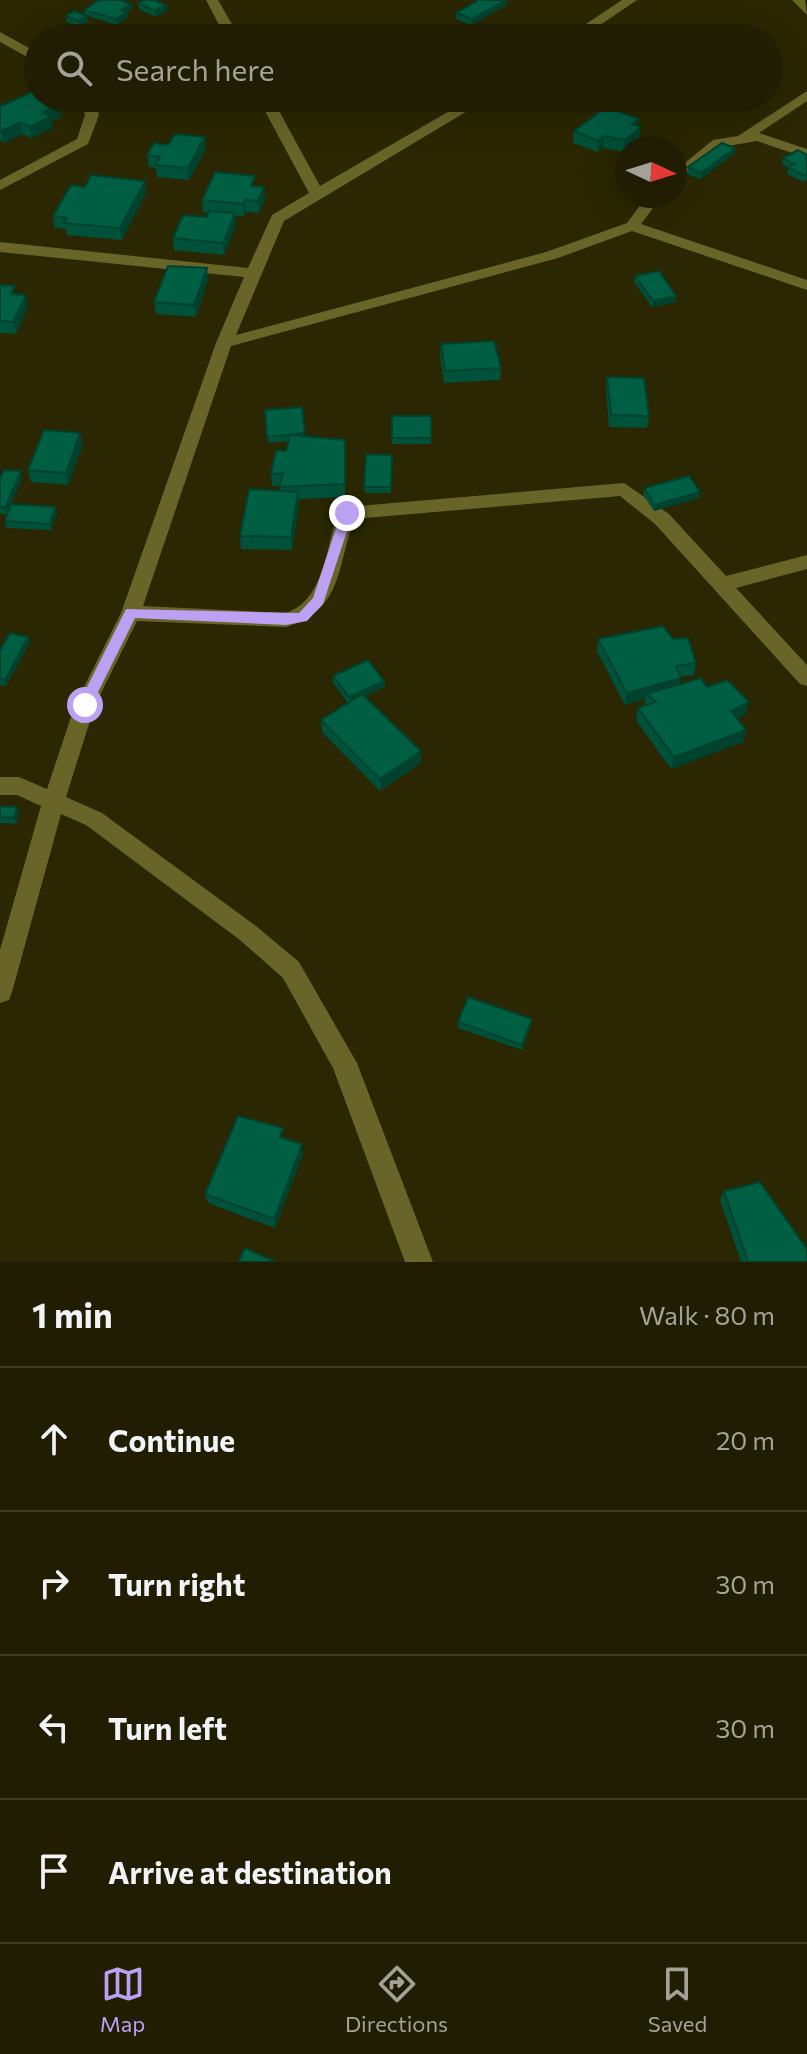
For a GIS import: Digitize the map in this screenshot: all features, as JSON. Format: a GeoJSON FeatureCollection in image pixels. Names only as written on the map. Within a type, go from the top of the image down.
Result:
{"type":"FeatureCollection","features":[{"type":"Feature","properties":{"kind":"street"},"geometry":{"type":"LineString","coordinates":[[212,0],[225,24]]}},
{"type":"Feature","properties":{"kind":"street"},"geometry":{"type":"LineString","coordinates":[[594,24],[631,0]]}},
{"type":"Feature","properties":{"kind":"street"},"geometry":{"type":"LineString","coordinates":[[798,0],[807,11]]}},
{"type":"Feature","properties":{"kind":"street"},"geometry":{"type":"LineString","coordinates":[[0,36],[24,51]]}},
{"type":"Feature","properties":{"kind":"street"},"geometry":{"type":"LineString","coordinates":[[783,111],[807,95]]}},
{"type":"Feature","properties":{"kind":"street"},"geometry":{"type":"LineString","coordinates":[[0,186],[83,141],[91,112]]}},
{"type":"Feature","properties":{"kind":"street"},"geometry":{"type":"LineString","coordinates":[[273,112],[318,196]]}},
{"type":"Feature","properties":{"kind":"street"},"geometry":{"type":"LineString","coordinates":[[0,992],[54,800],[85,705],[131,613],[224,343],[277,218],[459,112]]}},
{"type":"Feature","properties":{"kind":"street"},"geometry":{"type":"LineString","coordinates":[[744,137],[782,112]]}},
{"type":"Feature","properties":{"kind":"street"},"geometry":{"type":"LineString","coordinates":[[687,168],[718,143],[758,137],[807,154]]}},
{"type":"Feature","properties":{"kind":"street"},"geometry":{"type":"LineString","coordinates":[[224,343],[552,255],[632,226],[646,208]]}},
{"type":"Feature","properties":{"kind":"street"},"geometry":{"type":"LineString","coordinates":[[632,226],[807,285]]}},
{"type":"Feature","properties":{"kind":"street"},"geometry":{"type":"LineString","coordinates":[[0,247],[254,273]]}},
{"type":"Feature","properties":{"kind":"street"},"geometry":{"type":"LineString","coordinates":[[131,613],[286,620],[303,618],[319,600],[347,513],[624,489],[662,519],[807,678]]}},
{"type":"Feature","properties":{"kind":"street"},"geometry":{"type":"LineString","coordinates":[[724,584],[807,562]]}},
{"type":"Feature","properties":{"kind":"street"},"geometry":{"type":"LineString","coordinates":[[0,786],[19,786],[94,819],[248,933],[291,970],[344,1063],[419,1262]]}},
{"type":"Feature","properties":{"kind":"building"},"geometry":{"type":"Polygon","coordinates":[[[99,0],[119,0],[131,4],[121,10],[127,12],[116,19],[84,10],[99,0]]]}},
{"type":"Feature","properties":{"kind":"building"},"geometry":{"type":"Polygon","coordinates":[[[145,0],[166,5],[155,11],[138,3],[145,0]]]}},
{"type":"Feature","properties":{"kind":"building"},"geometry":{"type":"Polygon","coordinates":[[[479,0],[506,0],[472,19],[456,13],[479,0]]]}},
{"type":"Feature","properties":{"kind":"building"},"geometry":{"type":"Polygon","coordinates":[[[74,11],[87,16],[78,21],[66,16],[74,11]]]}},
{"type":"Feature","properties":{"kind":"building"},"geometry":{"type":"Polygon","coordinates":[[[24,96],[24,112],[43,112],[51,117],[29,127],[21,122],[1,131],[0,106],[24,96]]]}},
{"type":"Feature","properties":{"kind":"building"},"geometry":{"type":"Polygon","coordinates":[[[599,112],[620,112],[639,119],[632,124],[641,127],[630,136],[604,136],[598,141],[574,131],[599,112]]]}},
{"type":"Feature","properties":{"kind":"building"},"geometry":{"type":"Polygon","coordinates":[[[175,134],[205,137],[188,168],[155,165],[160,157],[147,155],[154,143],[168,145],[175,134]]]}},
{"type":"Feature","properties":{"kind":"building"},"geometry":{"type":"Polygon","coordinates":[[[722,143],[735,148],[701,173],[688,167],[722,143]]]}},
{"type":"Feature","properties":{"kind":"building"},"geometry":{"type":"Polygon","coordinates":[[[798,150],[807,155],[805,176],[788,167],[794,164],[783,158],[798,150]]]}},
{"type":"Feature","properties":{"kind":"building"},"geometry":{"type":"Polygon","coordinates":[[[215,172],[255,176],[251,186],[264,187],[258,201],[245,200],[243,204],[202,200],[215,172]]]}},
{"type":"Feature","properties":{"kind":"building"},"geometry":{"type":"Polygon","coordinates":[[[91,175],[145,181],[120,228],[64,223],[67,218],[53,216],[71,185],[85,187],[91,175]]]}},
{"type":"Feature","properties":{"kind":"building"},"geometry":{"type":"Polygon","coordinates":[[[209,211],[235,213],[223,243],[173,238],[183,215],[207,217],[209,211]]]}},
{"type":"Feature","properties":{"kind":"building"},"geometry":{"type":"Polygon","coordinates":[[[168,266],[207,268],[194,305],[154,302],[168,266]]]}},
{"type":"Feature","properties":{"kind":"building"},"geometry":{"type":"Polygon","coordinates":[[[659,271],[676,296],[653,301],[635,276],[659,271]]]}},
{"type":"Feature","properties":{"kind":"building"},"geometry":{"type":"Polygon","coordinates":[[[0,285],[15,286],[11,294],[26,295],[13,322],[0,321],[0,285]]]}},
{"type":"Feature","properties":{"kind":"building"},"geometry":{"type":"Polygon","coordinates":[[[494,341],[501,368],[445,371],[441,344],[494,341]]]}},
{"type":"Feature","properties":{"kind":"building"},"geometry":{"type":"Polygon","coordinates":[[[607,377],[644,378],[649,416],[611,415],[607,377]]]}},
{"type":"Feature","properties":{"kind":"building"},"geometry":{"type":"Polygon","coordinates":[[[302,407],[305,433],[267,437],[265,410],[302,407]]]}},
{"type":"Feature","properties":{"kind":"building"},"geometry":{"type":"Polygon","coordinates":[[[392,416],[431,416],[431,438],[392,438],[392,416]]]}},
{"type":"Feature","properties":{"kind":"building"},"geometry":{"type":"Polygon","coordinates":[[[44,430],[80,433],[66,473],[28,470],[44,430]]]}},
{"type":"Feature","properties":{"kind":"building"},"geometry":{"type":"Polygon","coordinates":[[[290,435],[345,440],[345,484],[279,487],[283,473],[271,474],[276,450],[286,451],[290,435]]]}},
{"type":"Feature","properties":{"kind":"building"},"geometry":{"type":"Polygon","coordinates":[[[366,454],[392,455],[391,487],[364,487],[366,454]]]}},
{"type":"Feature","properties":{"kind":"building"},"geometry":{"type":"Polygon","coordinates":[[[4,470],[21,471],[5,508],[0,507],[0,478],[4,470]]]}},
{"type":"Feature","properties":{"kind":"building"},"geometry":{"type":"Polygon","coordinates":[[[689,476],[700,492],[655,505],[644,488],[689,476]]]}},
{"type":"Feature","properties":{"kind":"building"},"geometry":{"type":"Polygon","coordinates":[[[249,489],[298,492],[291,537],[240,536],[249,489]]]}},
{"type":"Feature","properties":{"kind":"building"},"geometry":{"type":"Polygon","coordinates":[[[11,504],[55,507],[50,524],[5,521],[11,504]]]}},
{"type":"Feature","properties":{"kind":"building"},"geometry":{"type":"Polygon","coordinates":[[[663,626],[673,639],[688,638],[696,663],[676,666],[681,678],[627,693],[598,639],[663,626]]]}},
{"type":"Feature","properties":{"kind":"building"},"geometry":{"type":"Polygon","coordinates":[[[10,633],[28,637],[5,680],[0,679],[0,650],[10,633]]]}},
{"type":"Feature","properties":{"kind":"building"},"geometry":{"type":"Polygon","coordinates":[[[368,660],[384,681],[349,697],[333,676],[368,660]]]}},
{"type":"Feature","properties":{"kind":"building"},"geometry":{"type":"Polygon","coordinates":[[[701,678],[707,687],[727,680],[749,702],[731,711],[746,730],[674,757],[638,708],[656,702],[646,694],[701,678]]]}},
{"type":"Feature","properties":{"kind":"building"},"geometry":{"type":"Polygon","coordinates":[[[362,694],[421,751],[380,779],[321,720],[362,694]]]}},
{"type":"Feature","properties":{"kind":"building"},"geometry":{"type":"Polygon","coordinates":[[[0,806],[17,807],[14,818],[0,817],[0,806]]]}},
{"type":"Feature","properties":{"kind":"building"},"geometry":{"type":"Polygon","coordinates":[[[468,997],[532,1019],[522,1045],[458,1022],[468,997]]]}},
{"type":"Feature","properties":{"kind":"building"},"geometry":{"type":"Polygon","coordinates":[[[238,1116],[283,1128],[280,1137],[302,1144],[274,1219],[205,1194],[238,1116]]]}},
{"type":"Feature","properties":{"kind":"building"},"geometry":{"type":"Polygon","coordinates":[[[760,1182],[807,1249],[807,1262],[748,1262],[724,1191],[760,1182]]]}},
{"type":"Feature","properties":{"kind":"building"},"geometry":{"type":"Polygon","coordinates":[[[245,1248],[276,1262],[238,1262],[245,1248]]]}},
{"type":"Feature","properties":{"kind":"route"},"geometry":{"type":"LineString","coordinates":[[85,705],[131,613],[286,620],[303,618],[319,600],[347,513]]}}]}
